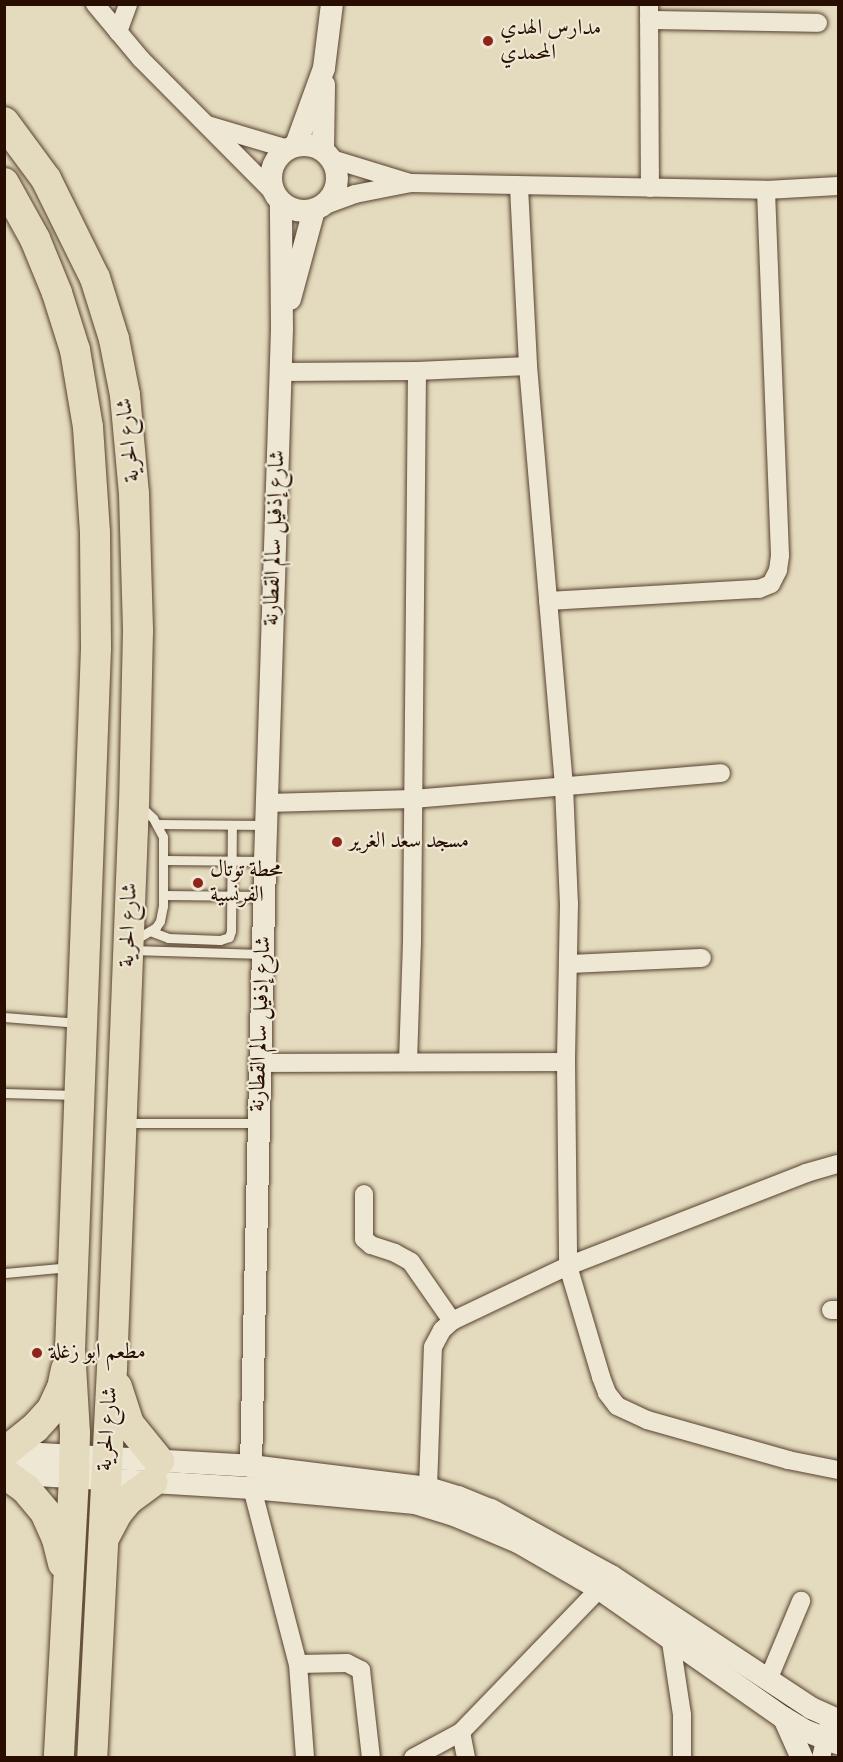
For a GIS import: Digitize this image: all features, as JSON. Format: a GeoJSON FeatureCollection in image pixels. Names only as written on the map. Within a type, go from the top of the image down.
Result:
{"type":"FeatureCollection","features":[{"type":"Feature","properties":{"kind":"highway","name":"شارع الحرية"},"geometry":{"type":"LineString","coordinates":[[4,122],[46,179],[95,278],[114,339],[125,395],[134,494],[138,631],[134,802],[136,942],[122,1123],[92,1758]]}},
{"type":"Feature","properties":{"kind":"highway","name":"شارع الحرية"},"geometry":{"type":"LineString","coordinates":[[6,190],[35,239],[57,293],[75,350],[88,427],[95,533],[96,648],[70,1349],[74,1467],[58,1758]]}},
{"type":"Feature","properties":{"kind":"highway"},"geometry":{"type":"LineString","coordinates":[[5,1452],[35,1428],[52,1409],[62,1388],[70,1349]]}},
{"type":"Feature","properties":{"kind":"highway"},"geometry":{"type":"LineString","coordinates":[[102,1544],[123,1506],[156,1472],[122,1409],[112,1368]]}},
{"type":"Feature","properties":{"kind":"highway"},"geometry":{"type":"LineString","coordinates":[[4,1473],[25,1488],[45,1512],[57,1539],[68,1582]]}},
{"type":"Feature","properties":{"kind":"street"},"geometry":{"type":"LineString","coordinates":[[95,4],[118,32],[205,125],[277,198],[291,209],[302,212],[320,208],[355,194],[411,183],[519,187],[766,190],[838,186]]}},
{"type":"Feature","properties":{"kind":"street"},"geometry":{"type":"LineString","coordinates":[[118,32],[128,4]]}},
{"type":"Feature","properties":{"kind":"street"},"geometry":{"type":"LineString","coordinates":[[320,208],[333,196],[338,183],[337,171],[328,154],[324,68],[332,4]]}},
{"type":"Feature","properties":{"kind":"street"},"geometry":{"type":"LineString","coordinates":[[650,188],[649,12],[818,23]]}},
{"type":"Feature","properties":{"kind":"street"},"geometry":{"type":"LineString","coordinates":[[277,198],[271,180],[272,168],[278,157],[292,147],[324,68]]}},
{"type":"Feature","properties":{"kind":"street"},"geometry":{"type":"LineString","coordinates":[[205,125],[292,147],[310,145],[328,154],[411,183]]}},
{"type":"Feature","properties":{"kind":"street"},"geometry":{"type":"LineString","coordinates":[[519,187],[528,366],[564,786],[569,903],[566,1062],[567,1266],[601,1377],[607,1393],[617,1406],[627,1413],[658,1423],[788,1460],[838,1470]]}},
{"type":"Feature","properties":{"kind":"street"},"geometry":{"type":"LineString","coordinates":[[548,601],[759,589],[771,584],[775,577],[780,555],[766,190]]}},
{"type":"Feature","properties":{"kind":"street","name":"شارع إذفيل سالم القطارنة"},"geometry":{"type":"LineString","coordinates":[[251,1477],[259,1063],[282,329],[277,198]]}},
{"type":"Feature","properties":{"kind":"street","name":"شارع إذفيل سالم القطارنة"},"geometry":{"type":"LineString","coordinates":[[282,329],[320,208]]}},
{"type":"Feature","properties":{"kind":"street"},"geometry":{"type":"LineString","coordinates":[[281,372],[417,371],[528,366]]}},
{"type":"Feature","properties":{"kind":"street"},"geometry":{"type":"LineString","coordinates":[[408,1062],[417,371]]}},
{"type":"Feature","properties":{"kind":"street"},"geometry":{"type":"LineString","coordinates":[[267,814],[413,799],[721,773]]}},
{"type":"Feature","properties":{"kind":"street"},"geometry":{"type":"LineString","coordinates":[[568,964],[702,958]]}},
{"type":"Feature","properties":{"kind":"street"},"geometry":{"type":"LineString","coordinates":[[259,1063],[566,1062]]}},
{"type":"Feature","properties":{"kind":"street"},"geometry":{"type":"LineString","coordinates":[[421,1495],[433,1347],[442,1330],[452,1321],[567,1266],[806,1173],[838,1164]]}},
{"type":"Feature","properties":{"kind":"street"},"geometry":{"type":"LineString","coordinates":[[364,1194],[364,1239],[371,1245],[395,1252],[411,1262],[452,1321]]}},
{"type":"Feature","properties":{"kind":"street"},"geometry":{"type":"LineString","coordinates":[[5,1452],[74,1467]]}},
{"type":"Feature","properties":{"kind":"street"},"geometry":{"type":"LineString","coordinates":[[4,1473],[74,1467],[251,1477],[421,1495],[491,1510],[606,1583],[677,1632],[784,1718],[828,1747],[835,1718],[811,1708],[768,1680],[677,1632]]}},
{"type":"Feature","properties":{"kind":"street"},"geometry":{"type":"LineString","coordinates":[[251,1477],[298,1664],[305,1758]]}},
{"type":"Feature","properties":{"kind":"street"},"geometry":{"type":"LineString","coordinates":[[413,1758],[460,1732],[606,1583]]}},
{"type":"Feature","properties":{"kind":"street"},"geometry":{"type":"LineString","coordinates":[[768,1680],[801,1601]]}},
{"type":"Feature","properties":{"kind":"street"},"geometry":{"type":"LineString","coordinates":[[677,1632],[682,1758]]}},
{"type":"Feature","properties":{"kind":"street"},"geometry":{"type":"LineString","coordinates":[[298,1664],[347,1663],[356,1665],[361,1670],[371,1758]]}},
{"type":"Feature","properties":{"kind":"street"},"geometry":{"type":"LineString","coordinates":[[784,1718],[802,1758]]}},
{"type":"Feature","properties":{"kind":"street"},"geometry":{"type":"LineString","coordinates":[[460,1732],[466,1758]]}},
{"type":"Feature","properties":{"kind":"lane"},"geometry":{"type":"LineString","coordinates":[[134,802],[157,824],[163,837],[164,860],[160,921],[136,942]]}},
{"type":"Feature","properties":{"kind":"lane"},"geometry":{"type":"LineString","coordinates":[[157,824],[232,825],[267,814]]}},
{"type":"Feature","properties":{"kind":"lane"},"geometry":{"type":"LineString","coordinates":[[136,942],[168,938],[226,939],[231,931],[232,825]]}},
{"type":"Feature","properties":{"kind":"lane"},"geometry":{"type":"LineString","coordinates":[[164,860],[265,861]]}},
{"type":"Feature","properties":{"kind":"lane"},"geometry":{"type":"LineString","coordinates":[[163,895],[264,896]]}},
{"type":"Feature","properties":{"kind":"lane"},"geometry":{"type":"LineString","coordinates":[[136,942],[262,954]]}},
{"type":"Feature","properties":{"kind":"lane"},"geometry":{"type":"LineString","coordinates":[[4,1017],[81,1023]]}},
{"type":"Feature","properties":{"kind":"lane"},"geometry":{"type":"LineString","coordinates":[[4,1093],[78,1095]]}},
{"type":"Feature","properties":{"kind":"lane"},"geometry":{"type":"LineString","coordinates":[[122,1123],[258,1123]]}},
{"type":"Feature","properties":{"kind":"lane"},"geometry":{"type":"LineString","coordinates":[[4,1273],[73,1267]]}},
{"type":"Feature","properties":{"kind":"place","name":"مدارس الهدي المحمدي"},"geometry":{"type":"Point","coordinates":[488,41]}},
{"type":"Feature","properties":{"kind":"place","name":"مسجد سعد الغرير"},"geometry":{"type":"Point","coordinates":[337,842]}},
{"type":"Feature","properties":{"kind":"place","name":"محطة توتال الفرنسية"},"geometry":{"type":"Point","coordinates":[198,883]}},
{"type":"Feature","properties":{"kind":"place","name":"مطعم ابو زغلة"},"geometry":{"type":"Point","coordinates":[37,1353]}}]}
